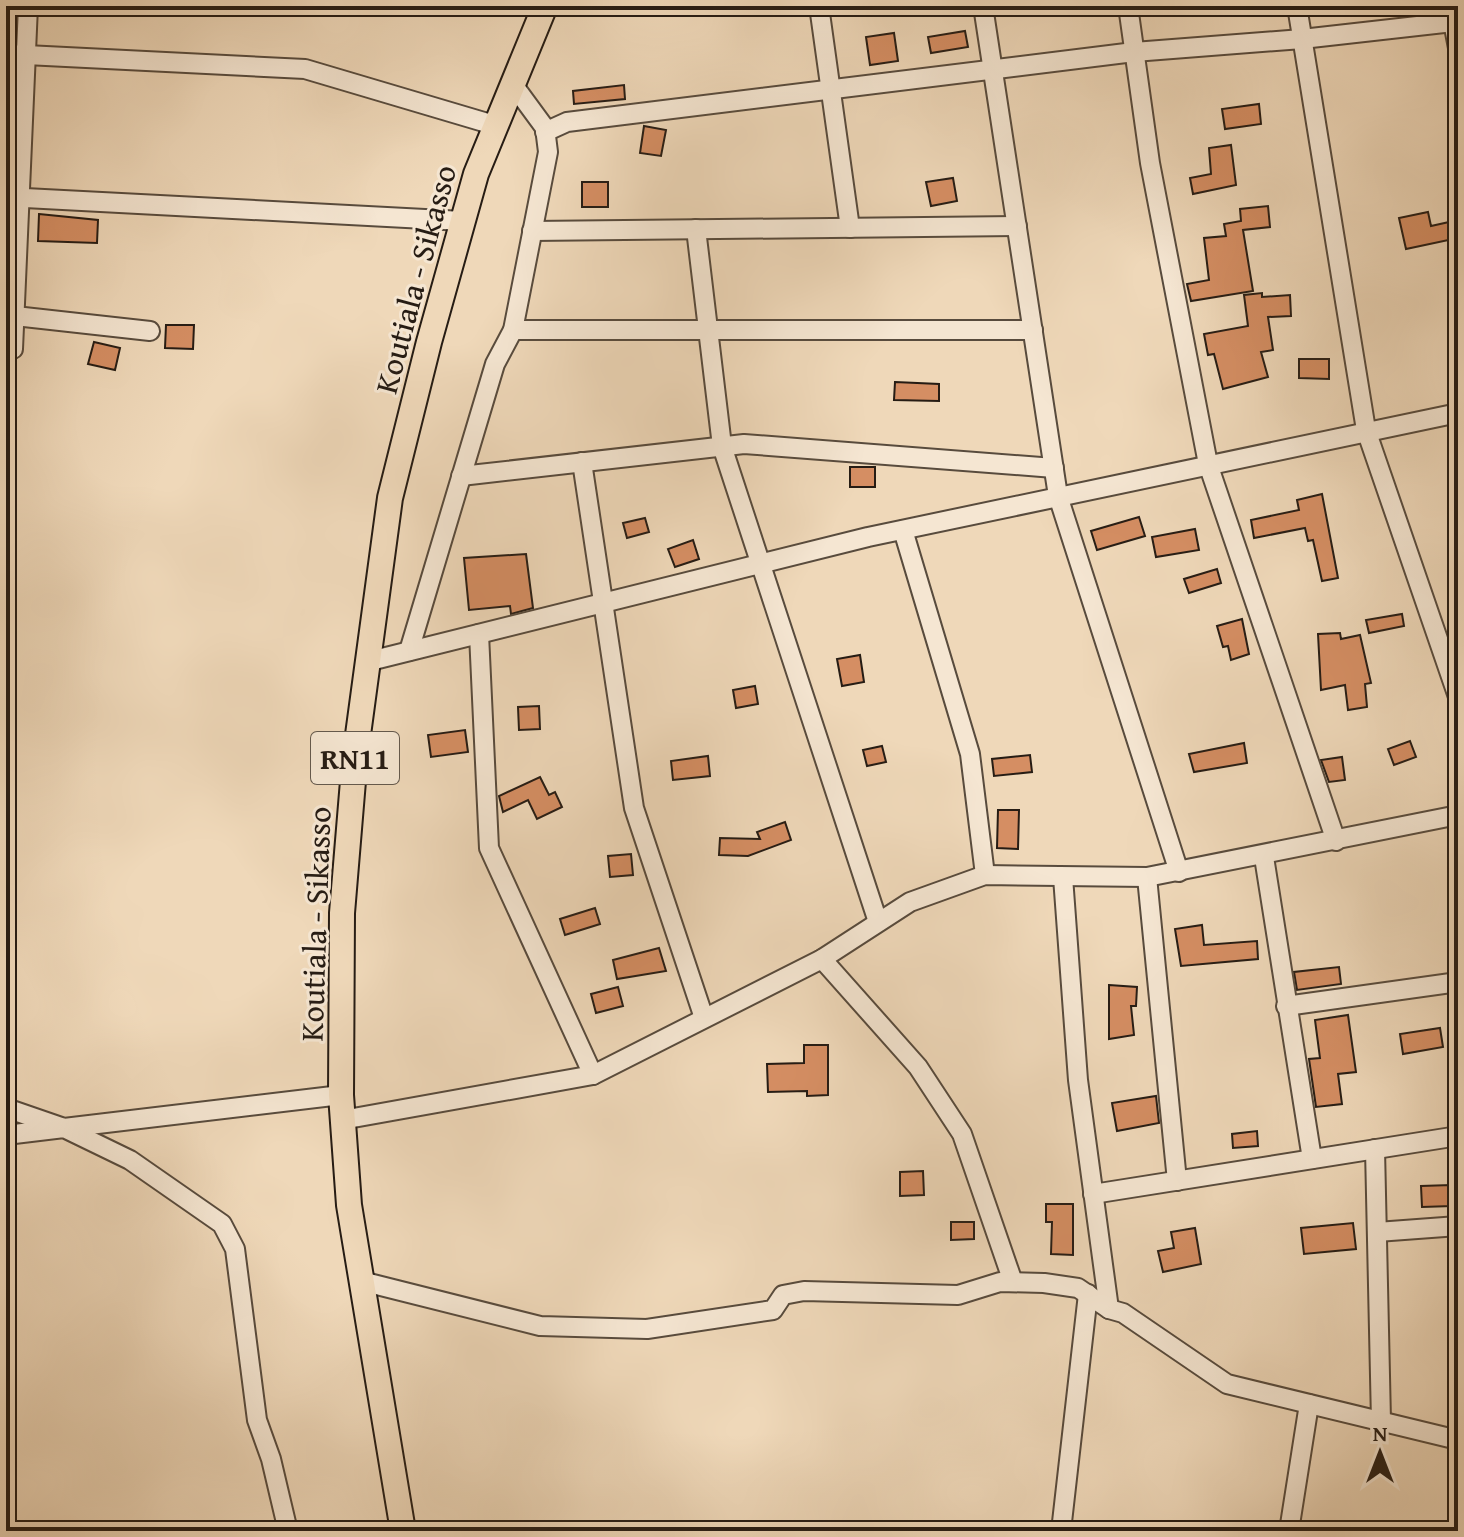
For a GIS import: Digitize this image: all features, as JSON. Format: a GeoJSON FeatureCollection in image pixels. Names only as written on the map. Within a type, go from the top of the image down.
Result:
{"type":"FeatureCollection","features":[{"type":"Feature","properties":{"kind":"main road","name":"Koutiala - Sikasso"},"geometry":{"type":"LineString","coordinates":[[403,1531],[349,1205],[341,1095],[342,913],[366,662],[390,498],[463,221],[494,125],[545,6]]}},
{"type":"Feature","properties":{"kind":"street"},"geometry":{"type":"LineString","coordinates":[[13,349],[10,315],[13,194],[28,6]]}},
{"type":"Feature","properties":{"kind":"street"},"geometry":{"type":"LineString","coordinates":[[819,6],[850,228]]}},
{"type":"Feature","properties":{"kind":"street"},"geometry":{"type":"LineString","coordinates":[[983,6],[1058,496],[1179,872]]}},
{"type":"Feature","properties":{"kind":"street"},"geometry":{"type":"LineString","coordinates":[[1128,6],[1150,163],[1208,464],[1336,841]]}},
{"type":"Feature","properties":{"kind":"street"},"geometry":{"type":"LineString","coordinates":[[1297,6],[1366,430],[1458,697]]}},
{"type":"Feature","properties":{"kind":"street"},"geometry":{"type":"LineString","coordinates":[[545,132],[567,122],[1134,52],[1302,39],[1452,14],[1458,48]]}},
{"type":"Feature","properties":{"kind":"street"},"geometry":{"type":"LineString","coordinates":[[6,54],[305,69],[494,125]]}},
{"type":"Feature","properties":{"kind":"street"},"geometry":{"type":"LineString","coordinates":[[409,651],[495,364],[513,330],[548,152],[545,132],[512,83]]}},
{"type":"Feature","properties":{"kind":"street"},"geometry":{"type":"LineString","coordinates":[[13,194],[463,221]]}},
{"type":"Feature","properties":{"kind":"street"},"geometry":{"type":"LineString","coordinates":[[532,231],[1017,226]]}},
{"type":"Feature","properties":{"kind":"street"},"geometry":{"type":"LineString","coordinates":[[696,229],[722,446],[878,922]]}},
{"type":"Feature","properties":{"kind":"street"},"geometry":{"type":"LineString","coordinates":[[10,315],[150,331]]}},
{"type":"Feature","properties":{"kind":"street"},"geometry":{"type":"LineString","coordinates":[[513,330],[1033,330]]}},
{"type":"Feature","properties":{"kind":"street"},"geometry":{"type":"LineString","coordinates":[[366,662],[903,530],[1458,413]]}},
{"type":"Feature","properties":{"kind":"street"},"geometry":{"type":"LineString","coordinates":[[461,476],[744,444],[1054,468]]}},
{"type":"Feature","properties":{"kind":"street"},"geometry":{"type":"LineString","coordinates":[[582,462],[634,808],[704,1018]]}},
{"type":"Feature","properties":{"kind":"street"},"geometry":{"type":"LineString","coordinates":[[903,530],[970,754],[985,875]]}},
{"type":"Feature","properties":{"kind":"street"},"geometry":{"type":"LineString","coordinates":[[479,634],[489,848],[593,1075]]}},
{"type":"Feature","properties":{"kind":"street"},"geometry":{"type":"LineString","coordinates":[[342,1120],[593,1075],[822,959],[910,902],[985,875],[1147,877],[1264,857],[1458,815]]}},
{"type":"Feature","properties":{"kind":"street"},"geometry":{"type":"LineString","coordinates":[[1264,857],[1312,1159]]}},
{"type":"Feature","properties":{"kind":"street"},"geometry":{"type":"LineString","coordinates":[[1063,877],[1078,1080],[1109,1309]]}},
{"type":"Feature","properties":{"kind":"street"},"geometry":{"type":"LineString","coordinates":[[1147,877],[1177,1181]]}},
{"type":"Feature","properties":{"kind":"street"},"geometry":{"type":"LineString","coordinates":[[822,959],[918,1067],[962,1134],[1013,1282]]}},
{"type":"Feature","properties":{"kind":"street"},"geometry":{"type":"LineString","coordinates":[[1286,1006],[1458,982]]}},
{"type":"Feature","properties":{"kind":"street"},"geometry":{"type":"LineString","coordinates":[[6,1135],[341,1095]]}},
{"type":"Feature","properties":{"kind":"street"},"geometry":{"type":"LineString","coordinates":[[6,1108],[64,1128],[130,1160],[222,1224],[235,1249],[257,1420],[271,1459],[288,1531]]}},
{"type":"Feature","properties":{"kind":"street"},"geometry":{"type":"LineString","coordinates":[[1093,1194],[1458,1136]]}},
{"type":"Feature","properties":{"kind":"street"},"geometry":{"type":"LineString","coordinates":[[1375,1149],[1381,1421]]}},
{"type":"Feature","properties":{"kind":"street"},"geometry":{"type":"LineString","coordinates":[[1377,1232],[1458,1226]]}},
{"type":"Feature","properties":{"kind":"street"},"geometry":{"type":"LineString","coordinates":[[361,1281],[540,1326],[647,1329],[773,1310],[783,1295],[804,1291],[958,1295],[1000,1282],[1078,1288],[1109,1309],[1123,1313],[1227,1384],[1458,1440]]}},
{"type":"Feature","properties":{"kind":"street"},"geometry":{"type":"LineString","coordinates":[[1061,1531],[1088,1294]]}},
{"type":"Feature","properties":{"kind":"street"},"geometry":{"type":"LineString","coordinates":[[1289,1531],[1309,1404]]}},
{"type":"Feature","properties":{"kind":"building"},"geometry":{"type":"Polygon","coordinates":[[[965,31],[968,47],[931,53],[928,37],[965,31]]]}},
{"type":"Feature","properties":{"kind":"building"},"geometry":{"type":"Polygon","coordinates":[[[894,33],[898,61],[870,65],[866,37],[894,33]]]}},
{"type":"Feature","properties":{"kind":"building"},"geometry":{"type":"Polygon","coordinates":[[[624,85],[625,99],[574,104],[573,91],[624,85]]]}},
{"type":"Feature","properties":{"kind":"building"},"geometry":{"type":"Polygon","coordinates":[[[1259,104],[1261,124],[1225,129],[1222,109],[1259,104]]]}},
{"type":"Feature","properties":{"kind":"building"},"geometry":{"type":"Polygon","coordinates":[[[644,126],[666,130],[661,156],[640,153],[644,126]]]}},
{"type":"Feature","properties":{"kind":"building"},"geometry":{"type":"Polygon","coordinates":[[[1231,145],[1236,185],[1193,194],[1190,178],[1211,174],[1209,148],[1231,145]]]}},
{"type":"Feature","properties":{"kind":"building"},"geometry":{"type":"Polygon","coordinates":[[[953,178],[957,201],[931,206],[926,182],[953,178]]]}},
{"type":"Feature","properties":{"kind":"building"},"geometry":{"type":"Polygon","coordinates":[[[582,182],[608,182],[608,207],[582,207],[582,182]]]}},
{"type":"Feature","properties":{"kind":"building"},"geometry":{"type":"Polygon","coordinates":[[[1268,206],[1270,227],[1243,230],[1253,291],[1191,301],[1187,284],[1209,280],[1204,238],[1226,236],[1224,224],[1241,221],[1240,209],[1268,206]]]}},
{"type":"Feature","properties":{"kind":"building"},"geometry":{"type":"Polygon","coordinates":[[[1428,212],[1431,226],[1458,220],[1458,238],[1406,249],[1399,218],[1428,212]]]}},
{"type":"Feature","properties":{"kind":"building"},"geometry":{"type":"Polygon","coordinates":[[[39,214],[98,220],[97,243],[38,241],[39,214]]]}},
{"type":"Feature","properties":{"kind":"building"},"geometry":{"type":"Polygon","coordinates":[[[1262,293],[1262,297],[1290,295],[1291,316],[1268,317],[1273,350],[1261,352],[1268,377],[1223,389],[1214,354],[1208,355],[1204,334],[1248,326],[1244,295],[1262,293]]]}},
{"type":"Feature","properties":{"kind":"building"},"geometry":{"type":"Polygon","coordinates":[[[166,325],[194,325],[193,349],[165,348],[166,325]]]}},
{"type":"Feature","properties":{"kind":"building"},"geometry":{"type":"Polygon","coordinates":[[[94,342],[120,348],[115,370],[88,364],[94,342]]]}},
{"type":"Feature","properties":{"kind":"building"},"geometry":{"type":"Polygon","coordinates":[[[1299,359],[1329,359],[1329,379],[1299,378],[1299,359]]]}},
{"type":"Feature","properties":{"kind":"building"},"geometry":{"type":"Polygon","coordinates":[[[895,382],[939,384],[939,401],[894,400],[895,382]]]}},
{"type":"Feature","properties":{"kind":"building"},"geometry":{"type":"Polygon","coordinates":[[[850,467],[875,467],[875,487],[850,487],[850,467]]]}},
{"type":"Feature","properties":{"kind":"building"},"geometry":{"type":"Polygon","coordinates":[[[1322,494],[1338,578],[1322,581],[1313,540],[1308,541],[1305,528],[1254,538],[1251,520],[1299,510],[1297,500],[1322,494]]]}},
{"type":"Feature","properties":{"kind":"building"},"geometry":{"type":"Polygon","coordinates":[[[1139,517],[1145,536],[1097,550],[1091,531],[1139,517]]]}},
{"type":"Feature","properties":{"kind":"building"},"geometry":{"type":"Polygon","coordinates":[[[645,518],[649,532],[627,538],[623,523],[645,518]]]}},
{"type":"Feature","properties":{"kind":"building"},"geometry":{"type":"Polygon","coordinates":[[[1195,529],[1199,550],[1156,557],[1152,537],[1195,529]]]}},
{"type":"Feature","properties":{"kind":"building"},"geometry":{"type":"Polygon","coordinates":[[[693,540],[699,559],[675,567],[668,549],[693,540]]]}},
{"type":"Feature","properties":{"kind":"building"},"geometry":{"type":"Polygon","coordinates":[[[526,554],[533,608],[511,614],[510,606],[469,610],[464,558],[526,554]]]}},
{"type":"Feature","properties":{"kind":"building"},"geometry":{"type":"Polygon","coordinates":[[[1217,569],[1221,583],[1189,593],[1184,579],[1217,569]]]}},
{"type":"Feature","properties":{"kind":"building"},"geometry":{"type":"Polygon","coordinates":[[[1402,614],[1404,626],[1369,633],[1366,620],[1402,614]]]}},
{"type":"Feature","properties":{"kind":"building"},"geometry":{"type":"Polygon","coordinates":[[[1242,619],[1249,654],[1231,660],[1228,646],[1223,647],[1217,626],[1242,619]]]}},
{"type":"Feature","properties":{"kind":"building"},"geometry":{"type":"Polygon","coordinates":[[[1340,633],[1341,639],[1360,635],[1371,683],[1365,684],[1367,707],[1348,710],[1345,685],[1321,690],[1318,634],[1340,633]]]}},
{"type":"Feature","properties":{"kind":"building"},"geometry":{"type":"Polygon","coordinates":[[[860,655],[864,682],[842,686],[837,659],[860,655]]]}},
{"type":"Feature","properties":{"kind":"building"},"geometry":{"type":"Polygon","coordinates":[[[755,686],[758,704],[736,708],[733,690],[755,686]]]}},
{"type":"Feature","properties":{"kind":"building"},"geometry":{"type":"Polygon","coordinates":[[[539,706],[540,729],[519,730],[518,707],[539,706]]]}},
{"type":"Feature","properties":{"kind":"building"},"geometry":{"type":"Polygon","coordinates":[[[465,730],[468,752],[431,757],[428,735],[465,730]]]}},
{"type":"Feature","properties":{"kind":"building"},"geometry":{"type":"Polygon","coordinates":[[[1410,741],[1416,757],[1394,765],[1388,749],[1410,741]]]}},
{"type":"Feature","properties":{"kind":"building"},"geometry":{"type":"Polygon","coordinates":[[[1244,743],[1247,763],[1194,772],[1189,754],[1244,743]]]}},
{"type":"Feature","properties":{"kind":"building"},"geometry":{"type":"Polygon","coordinates":[[[882,746],[886,762],[867,766],[863,750],[882,746]]]}},
{"type":"Feature","properties":{"kind":"building"},"geometry":{"type":"Polygon","coordinates":[[[1030,755],[1032,772],[994,776],[992,759],[1030,755]]]}},
{"type":"Feature","properties":{"kind":"building"},"geometry":{"type":"Polygon","coordinates":[[[708,756],[710,776],[673,780],[671,761],[708,756]]]}},
{"type":"Feature","properties":{"kind":"building"},"geometry":{"type":"Polygon","coordinates":[[[1342,757],[1345,780],[1329,782],[1321,760],[1342,757]]]}},
{"type":"Feature","properties":{"kind":"building"},"geometry":{"type":"Polygon","coordinates":[[[540,777],[549,795],[555,792],[562,807],[537,819],[528,800],[503,812],[499,796],[540,777]]]}},
{"type":"Feature","properties":{"kind":"building"},"geometry":{"type":"Polygon","coordinates":[[[998,810],[1019,810],[1018,849],[997,848],[998,810]]]}},
{"type":"Feature","properties":{"kind":"building"},"geometry":{"type":"Polygon","coordinates":[[[785,822],[791,840],[748,856],[719,855],[720,838],[760,839],[757,832],[785,822]]]}},
{"type":"Feature","properties":{"kind":"building"},"geometry":{"type":"Polygon","coordinates":[[[631,854],[633,875],[610,877],[608,856],[631,854]]]}},
{"type":"Feature","properties":{"kind":"building"},"geometry":{"type":"Polygon","coordinates":[[[595,908],[600,924],[565,935],[560,919],[595,908]]]}},
{"type":"Feature","properties":{"kind":"building"},"geometry":{"type":"Polygon","coordinates":[[[1202,925],[1204,945],[1257,941],[1258,959],[1181,966],[1175,929],[1202,925]]]}},
{"type":"Feature","properties":{"kind":"building"},"geometry":{"type":"Polygon","coordinates":[[[659,948],[666,971],[617,979],[613,960],[659,948]]]}},
{"type":"Feature","properties":{"kind":"building"},"geometry":{"type":"Polygon","coordinates":[[[1339,967],[1341,984],[1297,990],[1294,972],[1339,967]]]}},
{"type":"Feature","properties":{"kind":"building"},"geometry":{"type":"Polygon","coordinates":[[[1109,985],[1137,987],[1136,1006],[1131,1006],[1134,1035],[1109,1039],[1109,985]]]}},
{"type":"Feature","properties":{"kind":"building"},"geometry":{"type":"Polygon","coordinates":[[[618,987],[623,1006],[596,1013],[591,994],[618,987]]]}},
{"type":"Feature","properties":{"kind":"building"},"geometry":{"type":"Polygon","coordinates":[[[1348,1015],[1356,1072],[1338,1074],[1342,1104],[1316,1107],[1309,1059],[1320,1058],[1315,1020],[1348,1015]]]}},
{"type":"Feature","properties":{"kind":"building"},"geometry":{"type":"Polygon","coordinates":[[[1440,1028],[1443,1047],[1403,1054],[1400,1034],[1440,1028]]]}},
{"type":"Feature","properties":{"kind":"building"},"geometry":{"type":"Polygon","coordinates":[[[804,1045],[828,1045],[828,1095],[807,1096],[807,1091],[768,1092],[767,1064],[804,1063],[804,1045]]]}},
{"type":"Feature","properties":{"kind":"building"},"geometry":{"type":"Polygon","coordinates":[[[1156,1096],[1159,1123],[1117,1131],[1112,1103],[1156,1096]]]}},
{"type":"Feature","properties":{"kind":"building"},"geometry":{"type":"Polygon","coordinates":[[[1257,1131],[1258,1146],[1233,1148],[1232,1134],[1257,1131]]]}},
{"type":"Feature","properties":{"kind":"building"},"geometry":{"type":"Polygon","coordinates":[[[923,1171],[924,1195],[900,1196],[900,1172],[923,1171]]]}},
{"type":"Feature","properties":{"kind":"building"},"geometry":{"type":"Polygon","coordinates":[[[1451,1185],[1452,1206],[1422,1207],[1421,1186],[1451,1185]]]}},
{"type":"Feature","properties":{"kind":"building"},"geometry":{"type":"Polygon","coordinates":[[[1046,1204],[1073,1204],[1073,1255],[1051,1254],[1052,1222],[1046,1222],[1046,1204]]]}},
{"type":"Feature","properties":{"kind":"building"},"geometry":{"type":"Polygon","coordinates":[[[951,1222],[974,1222],[974,1239],[951,1240],[951,1222]]]}},
{"type":"Feature","properties":{"kind":"building"},"geometry":{"type":"Polygon","coordinates":[[[1353,1223],[1356,1249],[1304,1254],[1301,1228],[1353,1223]]]}},
{"type":"Feature","properties":{"kind":"building"},"geometry":{"type":"Polygon","coordinates":[[[1195,1228],[1201,1264],[1163,1272],[1158,1251],[1174,1248],[1171,1232],[1195,1228]]]}}]}
